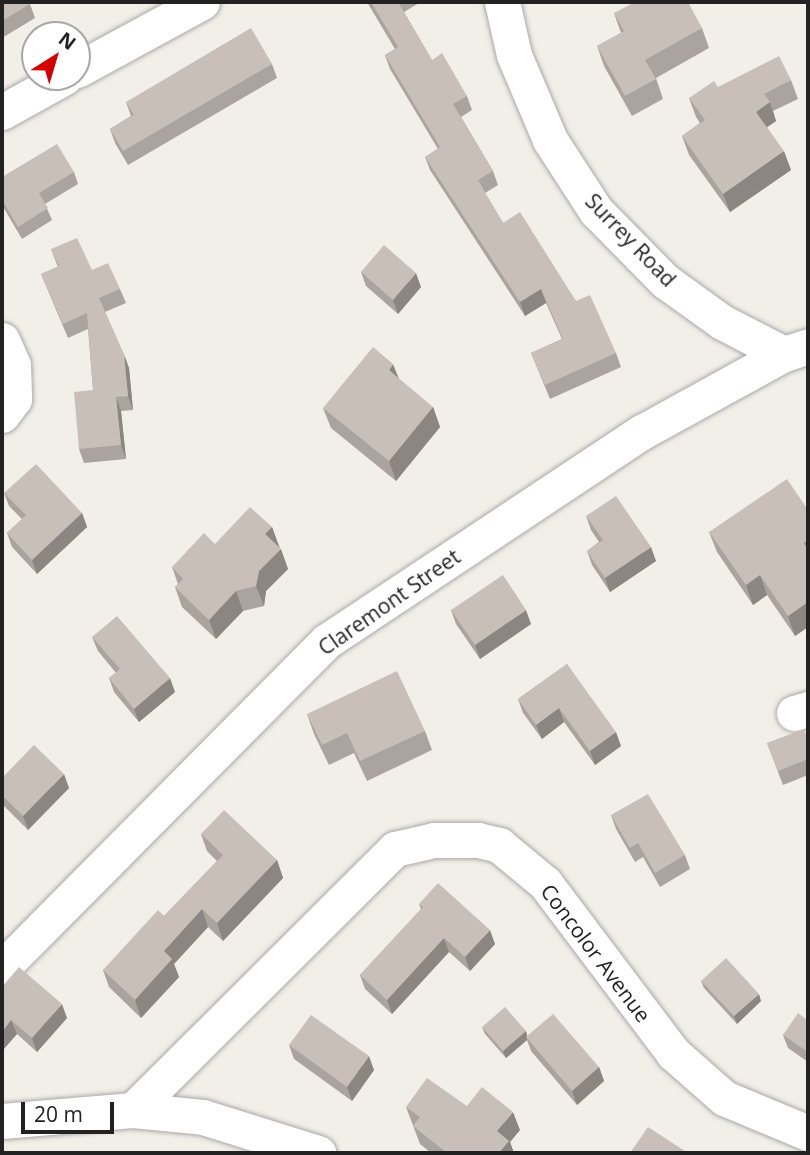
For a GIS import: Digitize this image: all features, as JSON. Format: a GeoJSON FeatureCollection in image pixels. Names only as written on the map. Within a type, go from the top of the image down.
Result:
{"type":"FeatureCollection","features":[{"type":"Feature","properties":{"kind":"street"},"geometry":{"type":"LineString","coordinates":[[91,63],[202,2]]}},
{"type":"Feature","properties":{"kind":"street","name":"Surrey Road"},"geometry":{"type":"LineString","coordinates":[[502,2],[514,55],[550,140],[597,211],[665,281],[722,322],[796,350]]}},
{"type":"Feature","properties":{"kind":"street"},"geometry":{"type":"LineString","coordinates":[[2,112],[40,91]]}},
{"type":"Feature","properties":{"kind":"street"},"geometry":{"type":"LineString","coordinates":[[2,341],[13,365],[14,399],[2,415]]}},
{"type":"Feature","properties":{"kind":"street","name":"Claremont Street"},"geometry":{"type":"LineString","coordinates":[[2,968],[327,641],[642,432],[796,350]]}},
{"type":"Feature","properties":{"kind":"street","name":"Concolor Avenue"},"geometry":{"type":"LineString","coordinates":[[133,1110],[395,849],[435,839],[478,840],[499,845],[545,883],[673,1053],[724,1098],[808,1133]]}},
{"type":"Feature","properties":{"kind":"street"},"geometry":{"type":"LineString","coordinates":[[2,1121],[133,1110],[203,1117],[318,1153]]}},
{"type":"Feature","properties":{"kind":"building"},"geometry":{"type":"Polygon","coordinates":[[[2,2],[29,2],[30,4],[2,21],[2,2]]]}},
{"type":"Feature","properties":{"kind":"building"},"geometry":{"type":"Polygon","coordinates":[[[371,2],[398,2],[432,60],[442,53],[467,96],[453,104],[493,171],[478,180],[503,223],[520,212],[576,301],[590,295],[616,353],[545,385],[531,353],[563,339],[541,289],[520,302],[425,157],[440,147],[385,55],[398,47],[371,2]]]}},
{"type":"Feature","properties":{"kind":"building"},"geometry":{"type":"Polygon","coordinates":[[[635,2],[688,2],[702,28],[645,60],[656,79],[625,96],[597,46],[624,31],[614,13],[635,2]]]}},
{"type":"Feature","properties":{"kind":"building"},"geometry":{"type":"Polygon","coordinates":[[[251,28],[272,64],[123,151],[110,129],[134,115],[126,102],[251,28]]]}},
{"type":"Feature","properties":{"kind":"building"},"geometry":{"type":"Polygon","coordinates":[[[779,56],[791,80],[764,94],[770,102],[756,112],[784,151],[723,194],[682,136],[705,120],[689,98],[714,81],[718,87],[779,56]]]}},
{"type":"Feature","properties":{"kind":"building"},"geometry":{"type":"Polygon","coordinates":[[[57,144],[74,172],[39,193],[48,208],[18,227],[2,200],[2,177],[57,144]]]}},
{"type":"Feature","properties":{"kind":"building"},"geometry":{"type":"Polygon","coordinates":[[[77,238],[92,270],[108,263],[120,289],[99,298],[124,354],[128,396],[116,397],[121,445],[79,449],[74,392],[93,390],[87,313],[63,324],[41,274],[59,266],[51,249],[77,238]]]}},
{"type":"Feature","properties":{"kind":"building"},"geometry":{"type":"Polygon","coordinates":[[[384,245],[416,273],[393,300],[361,272],[384,245]]]}},
{"type":"Feature","properties":{"kind":"building"},"geometry":{"type":"Polygon","coordinates":[[[373,347],[393,364],[389,370],[433,407],[389,461],[323,408],[373,347]]]}},
{"type":"Feature","properties":{"kind":"building"},"geometry":{"type":"Polygon","coordinates":[[[36,464],[82,513],[32,560],[7,533],[26,515],[4,493],[36,464]]]}},
{"type":"Feature","properties":{"kind":"building"},"geometry":{"type":"Polygon","coordinates":[[[787,479],[808,510],[808,540],[804,543],[808,550],[808,602],[788,616],[760,575],[746,585],[709,532],[787,479]]]}},
{"type":"Feature","properties":{"kind":"building"},"geometry":{"type":"Polygon","coordinates":[[[616,496],[651,547],[605,578],[587,551],[603,540],[586,516],[616,496]]]}},
{"type":"Feature","properties":{"kind":"building"},"geometry":{"type":"Polygon","coordinates":[[[250,507],[272,527],[265,534],[281,549],[259,571],[256,586],[236,591],[209,620],[175,587],[183,579],[172,567],[204,533],[215,544],[250,507]]]}},
{"type":"Feature","properties":{"kind":"building"},"geometry":{"type":"Polygon","coordinates":[[[503,575],[526,610],[475,645],[451,610],[503,575]]]}},
{"type":"Feature","properties":{"kind":"building"},"geometry":{"type":"Polygon","coordinates":[[[117,616],[170,678],[134,709],[109,678],[120,669],[92,637],[117,616]]]}},
{"type":"Feature","properties":{"kind":"building"},"geometry":{"type":"Polygon","coordinates":[[[567,664],[616,732],[590,751],[559,708],[536,725],[518,699],[567,664]]]}},
{"type":"Feature","properties":{"kind":"building"},"geometry":{"type":"Polygon","coordinates":[[[397,671],[425,731],[360,761],[347,733],[322,745],[307,714],[397,671]]]}},
{"type":"Feature","properties":{"kind":"building"},"geometry":{"type":"Polygon","coordinates":[[[804,729],[808,740],[808,759],[778,771],[767,743],[804,729]]]}},
{"type":"Feature","properties":{"kind":"building"},"geometry":{"type":"Polygon","coordinates":[[[34,745],[64,774],[23,816],[2,795],[2,778],[34,745]]]}},
{"type":"Feature","properties":{"kind":"building"},"geometry":{"type":"Polygon","coordinates":[[[648,794],[685,855],[655,873],[638,843],[630,848],[611,815],[648,794]]]}},
{"type":"Feature","properties":{"kind":"building"},"geometry":{"type":"Polygon","coordinates":[[[224,810],[277,860],[217,923],[202,909],[164,951],[172,959],[135,1000],[103,970],[158,910],[164,916],[223,855],[201,834],[224,810]]]}},
{"type":"Feature","properties":{"kind":"building"},"geometry":{"type":"Polygon","coordinates":[[[438,883],[490,930],[465,957],[444,938],[387,1000],[360,975],[423,907],[419,904],[438,883]]]}},
{"type":"Feature","properties":{"kind":"building"},"geometry":{"type":"Polygon","coordinates":[[[726,958],[759,994],[734,1016],[701,981],[726,958]]]}},
{"type":"Feature","properties":{"kind":"building"},"geometry":{"type":"Polygon","coordinates":[[[19,967],[62,1004],[32,1038],[11,1020],[2,1032],[2,987],[19,967]]]}},
{"type":"Feature","properties":{"kind":"building"},"geometry":{"type":"Polygon","coordinates":[[[505,1007],[526,1031],[503,1051],[482,1027],[505,1007]]]}},
{"type":"Feature","properties":{"kind":"building"},"geometry":{"type":"Polygon","coordinates":[[[798,1013],[807,1020],[808,1018],[808,1052],[783,1035],[798,1013]]]}},
{"type":"Feature","properties":{"kind":"building"},"geometry":{"type":"Polygon","coordinates":[[[553,1014],[599,1067],[572,1091],[526,1037],[553,1014]]]}},
{"type":"Feature","properties":{"kind":"building"},"geometry":{"type":"Polygon","coordinates":[[[311,1015],[369,1056],[347,1087],[289,1045],[311,1015]]]}},
{"type":"Feature","properties":{"kind":"building"},"geometry":{"type":"Polygon","coordinates":[[[427,1078],[467,1106],[482,1087],[513,1112],[497,1131],[509,1141],[499,1153],[447,1153],[413,1126],[420,1117],[406,1107],[427,1078]]]}},
{"type":"Feature","properties":{"kind":"building"},"geometry":{"type":"Polygon","coordinates":[[[648,1127],[688,1153],[630,1153],[648,1127]]]}}]}
